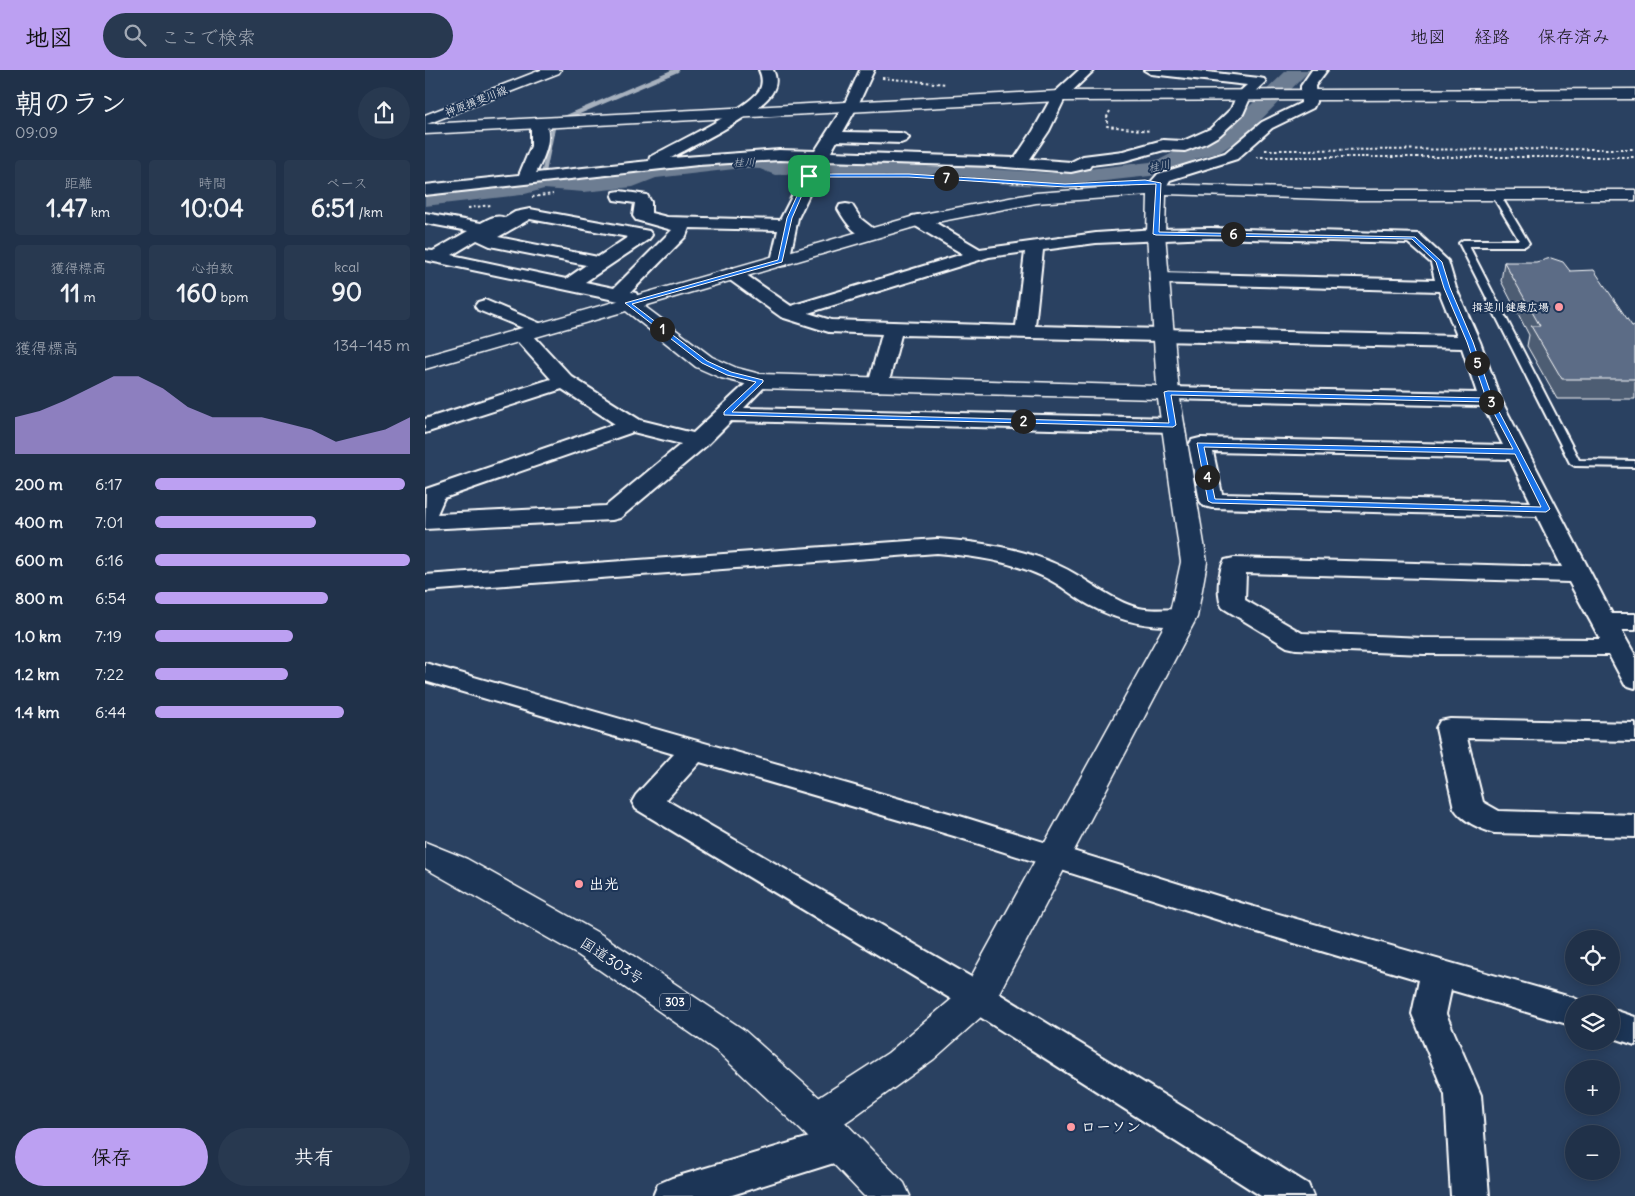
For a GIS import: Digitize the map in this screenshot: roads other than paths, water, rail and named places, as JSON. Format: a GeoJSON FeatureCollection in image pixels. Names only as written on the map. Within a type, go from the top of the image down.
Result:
{"type":"FeatureCollection","features":[{"type":"Feature","properties":{"kind":"main road","name":"神原揖斐川線"},"geometry":{"type":"LineString","coordinates":[[425,120],[554,70]]}},
{"type":"Feature","properties":{"kind":"main road"},"geometry":{"type":"LineString","coordinates":[[425,129],[1256,87],[1300,94],[1635,94]]}},
{"type":"Feature","properties":{"kind":"main road"},"geometry":{"type":"LineString","coordinates":[[828,1132],[865,1091],[943,1032],[978,998],[1183,617],[1194,562],[1168,392],[1156,234],[1157,189]]}},
{"type":"Feature","properties":{"kind":"main road"},"geometry":{"type":"LineString","coordinates":[[425,363],[529,332],[623,299],[733,274],[918,220],[1036,198],[1157,189],[1356,195],[1635,195]]}},
{"type":"Feature","properties":{"kind":"main road"},"geometry":{"type":"LineString","coordinates":[[623,299],[704,362],[729,373],[760,381],[1168,392]]}},
{"type":"Feature","properties":{"kind":"main road","name":"国道303号"},"geometry":{"type":"LineString","coordinates":[[425,854],[455,868],[582,940],[731,1040],[828,1132],[890,1196]]}},
{"type":"Feature","properties":{"kind":"street"},"geometry":{"type":"LineString","coordinates":[[651,165],[651,162],[741,112],[764,94],[769,77],[766,70]]}},
{"type":"Feature","properties":{"kind":"street"},"geometry":{"type":"LineString","coordinates":[[780,261],[789,218],[810,173],[850,107],[867,70]]}},
{"type":"Feature","properties":{"kind":"street"},"geometry":{"type":"LineString","coordinates":[[1019,163],[1041,131],[1059,96],[1087,70]]}},
{"type":"Feature","properties":{"kind":"street"},"geometry":{"type":"LineString","coordinates":[[425,190],[651,165],[761,156],[819,156],[830,158],[1083,166],[1083,161],[1124,156],[1163,146],[1185,146],[1205,138],[1238,111],[1256,87],[1151,70]]}},
{"type":"Feature","properties":{"kind":"street"},"geometry":{"type":"LineString","coordinates":[[1157,189],[1158,183],[1164,177],[1237,152],[1273,121],[1301,110],[1308,105],[1309,101],[1300,94],[1306,90],[1309,82],[1319,70]]}},
{"type":"Feature","properties":{"kind":"street"},"geometry":{"type":"LineString","coordinates":[[523,180],[536,159],[541,130],[539,123]]}},
{"type":"Feature","properties":{"kind":"street"},"geometry":{"type":"LineString","coordinates":[[832,136],[901,138]]}},
{"type":"Feature","properties":{"kind":"street"},"geometry":{"type":"LineString","coordinates":[[431,256],[569,285],[623,299],[680,232],[681,228],[668,222],[643,216],[643,202],[641,199],[620,196]]}},
{"type":"Feature","properties":{"kind":"street"},"geometry":{"type":"LineString","coordinates":[[431,256],[532,201],[524,199]]}},
{"type":"Feature","properties":{"kind":"street"},"geometry":{"type":"LineString","coordinates":[[846,209],[855,224],[870,233]]}},
{"type":"Feature","properties":{"kind":"street"},"geometry":{"type":"LineString","coordinates":[[569,285],[643,235],[531,214],[521,216],[486,237],[485,239],[491,241],[601,263]]}},
{"type":"Feature","properties":{"kind":"street"},"geometry":{"type":"LineString","coordinates":[[425,218],[483,229]]}},
{"type":"Feature","properties":{"kind":"street"},"geometry":{"type":"LineString","coordinates":[[918,220],[978,255]]}},
{"type":"Feature","properties":{"kind":"street"},"geometry":{"type":"LineString","coordinates":[[668,222],[788,225]]}},
{"type":"Feature","properties":{"kind":"street"},"geometry":{"type":"LineString","coordinates":[[788,313],[978,255],[1096,238],[1156,234],[1413,238],[1439,262],[1446,286],[1470,342],[1490,400],[1518,452],[1578,574],[1635,679]]}},
{"type":"Feature","properties":{"kind":"street"},"geometry":{"type":"LineString","coordinates":[[1025,331],[1035,246]]}},
{"type":"Feature","properties":{"kind":"street"},"geometry":{"type":"LineString","coordinates":[[733,274],[788,313],[829,326],[1470,342]]}},
{"type":"Feature","properties":{"kind":"street"},"geometry":{"type":"LineString","coordinates":[[1159,279],[1446,286]]}},
{"type":"Feature","properties":{"kind":"street"},"geometry":{"type":"LineString","coordinates":[[485,306],[531,325],[529,332],[565,382],[632,425],[698,441]]}},
{"type":"Feature","properties":{"kind":"street"},"geometry":{"type":"LineString","coordinates":[[878,385],[893,329]]}},
{"type":"Feature","properties":{"kind":"street"},"geometry":{"type":"LineString","coordinates":[[425,522],[612,513],[698,441],[760,381]]}},
{"type":"Feature","properties":{"kind":"street"},"geometry":{"type":"LineString","coordinates":[[425,426],[565,382]]}},
{"type":"Feature","properties":{"kind":"street"},"geometry":{"type":"LineString","coordinates":[[1168,392],[1490,400]]}},
{"type":"Feature","properties":{"kind":"street"},"geometry":{"type":"LineString","coordinates":[[726,414],[1173,425]]}},
{"type":"Feature","properties":{"kind":"street"},"geometry":{"type":"LineString","coordinates":[[425,515],[434,494],[632,425]]}},
{"type":"Feature","properties":{"kind":"street"},"geometry":{"type":"LineString","coordinates":[[1518,452],[1200,445],[1212,501],[1546,509]]}},
{"type":"Feature","properties":{"kind":"street"},"geometry":{"type":"LineString","coordinates":[[425,583],[937,546],[980,549],[1028,562],[1054,572],[1099,600],[1136,616],[1183,617]]}},
{"type":"Feature","properties":{"kind":"street"},"geometry":{"type":"LineString","coordinates":[[1578,574],[1234,565],[1232,603],[1296,641],[1424,646],[1618,647]]}},
{"type":"Feature","properties":{"kind":"street"},"geometry":{"type":"LineString","coordinates":[[1605,622],[1635,622]]}},
{"type":"Feature","properties":{"kind":"street"},"geometry":{"type":"LineString","coordinates":[[425,672],[953,826],[1247,917],[1565,1009]]}},
{"type":"Feature","properties":{"kind":"street"},"geometry":{"type":"LineString","coordinates":[[1635,732],[1450,728],[1469,808],[1494,822],[1635,826]]}},
{"type":"Feature","properties":{"kind":"street"},"geometry":{"type":"LineString","coordinates":[[693,751],[647,802],[978,998],[1294,1196]]}},
{"type":"Feature","properties":{"kind":"street"},"geometry":{"type":"LineString","coordinates":[[1438,972],[1429,1014],[1463,1095],[1470,1196]]}},
{"type":"Feature","properties":{"kind":"street"},"geometry":{"type":"LineString","coordinates":[[1620,1026],[1635,1030]]}},
{"type":"Feature","properties":{"kind":"street"},"geometry":{"type":"LineString","coordinates":[[672,1196],[828,1132]]}},
{"type":"Feature","properties":{"kind":"lane"},"geometry":{"type":"LineString","coordinates":[[1496,195],[1525,243],[1463,243],[1575,463],[1635,464]]}},
{"type":"Feature","properties":{"kind":"waterway"},"geometry":{"type":"LineString","coordinates":[[560,120],[677,70]]}},
{"type":"Feature","properties":{"kind":"waterway","name":"桂川"},"geometry":{"type":"LineString","coordinates":[[425,198],[521,187],[543,181],[584,185],[633,180],[640,175],[653,171],[743,161],[766,162],[775,168],[830,166],[902,171],[945,165],[989,176],[1051,180],[1150,169],[1170,164],[1188,154],[1212,147],[1238,130],[1299,70]]}},
{"type":"Feature","properties":{"kind":"waterway"},"geometry":{"type":"LineString","coordinates":[[543,176],[553,127]]}},
{"type":"Feature","properties":{"kind":"place","name":"揖斐川健康広場"},"geometry":{"type":"Point","coordinates":[1559,307]}},
{"type":"Feature","properties":{"kind":"place","name":"出光"},"geometry":{"type":"Point","coordinates":[579,884]}},
{"type":"Feature","properties":{"kind":"place","name":"ローソン"},"geometry":{"type":"Point","coordinates":[1071,1127]}}]}
